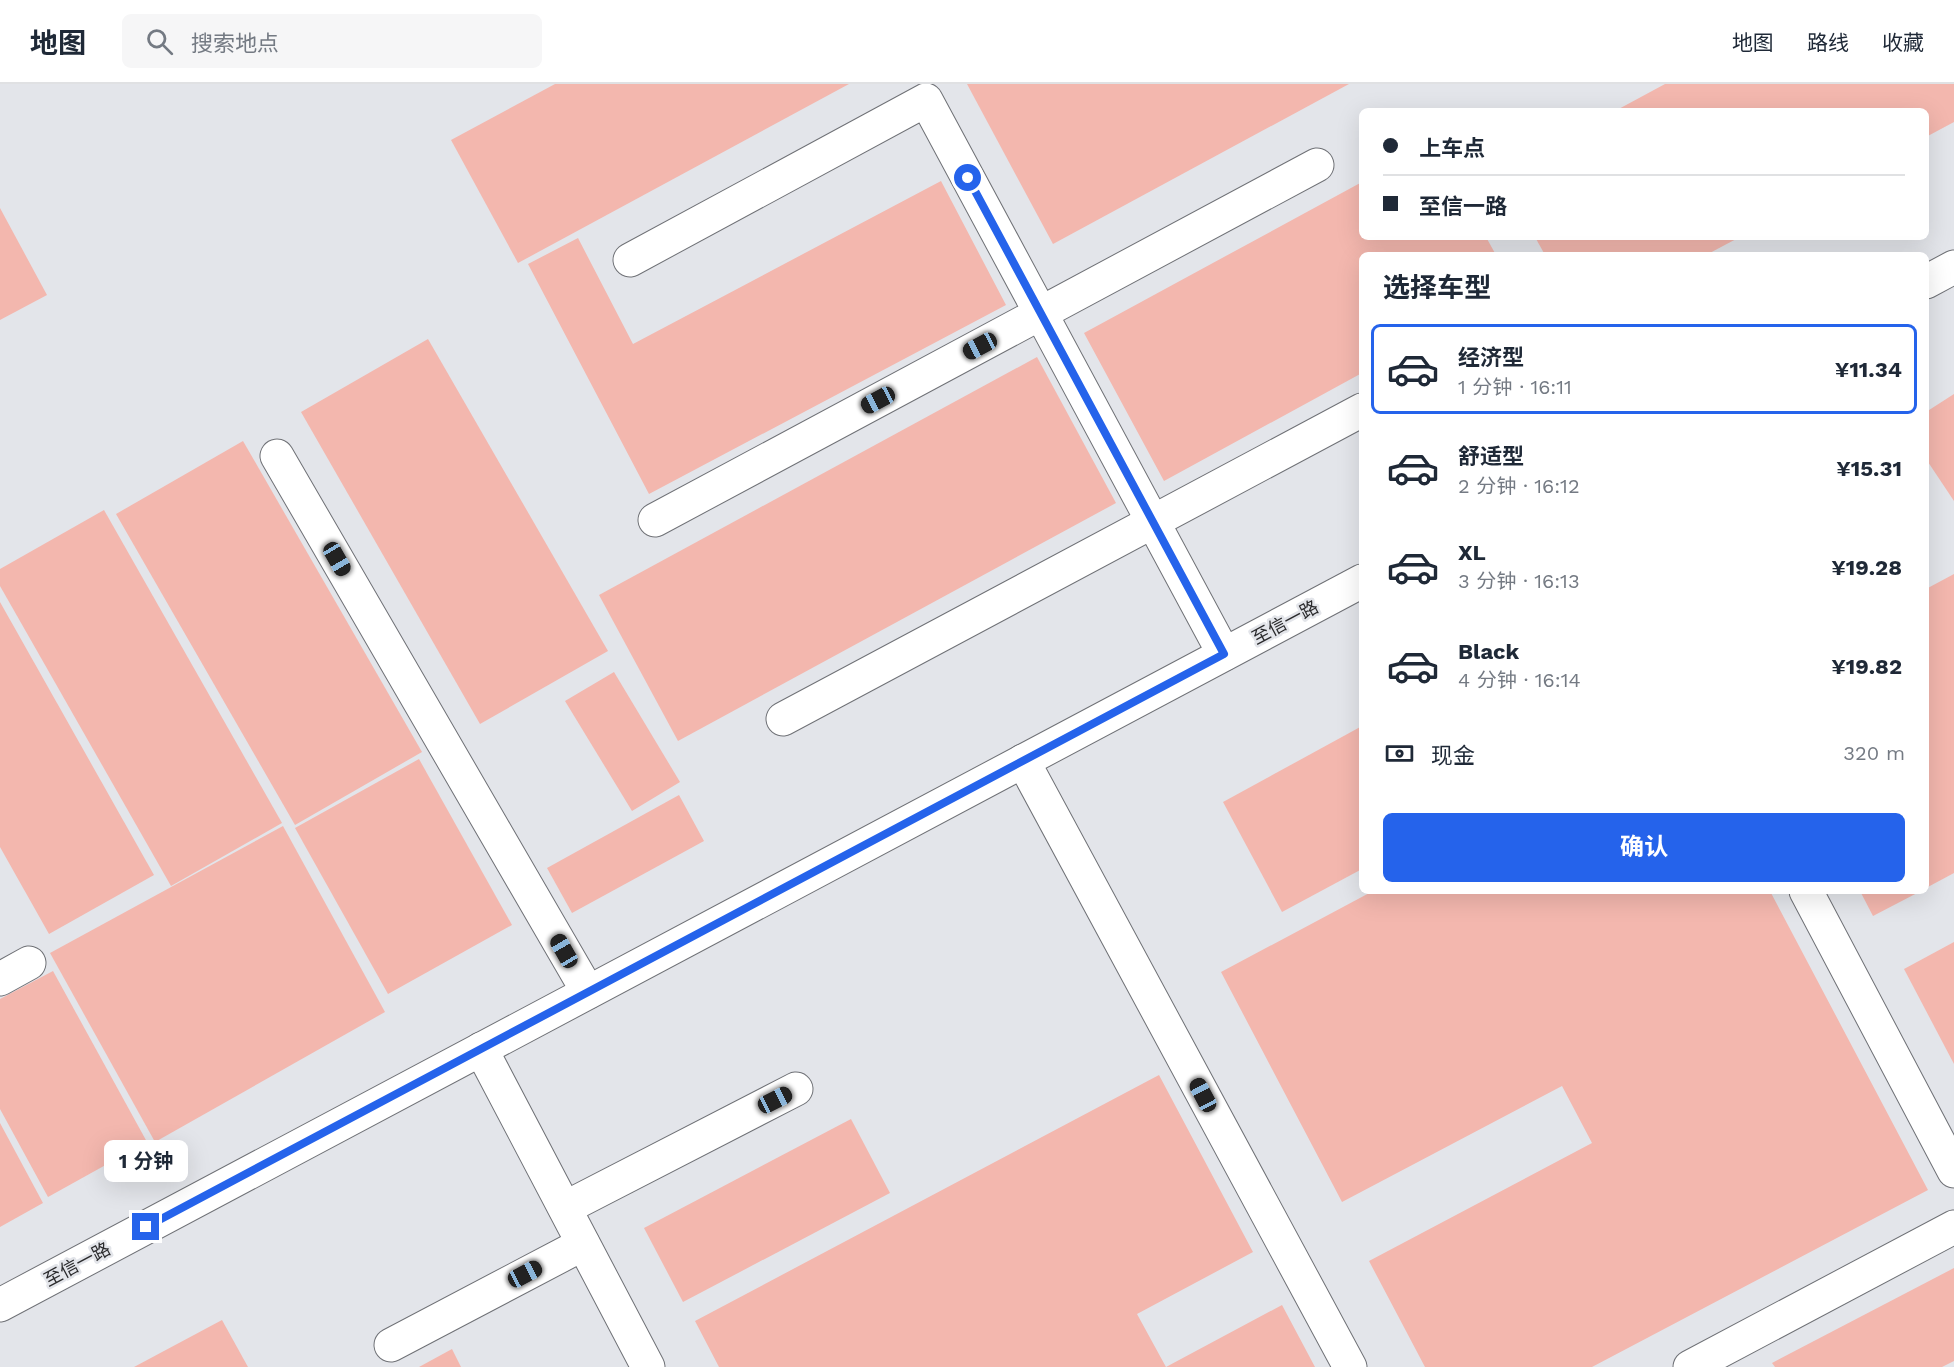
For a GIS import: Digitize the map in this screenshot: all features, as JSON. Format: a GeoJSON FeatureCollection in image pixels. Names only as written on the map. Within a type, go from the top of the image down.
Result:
{"type":"FeatureCollection","features":[{"type":"Feature","properties":{"kind":"street"},"geometry":{"type":"LineString","coordinates":[[630,260],[926,100],[1224,654]]}},
{"type":"Feature","properties":{"kind":"street"},"geometry":{"type":"LineString","coordinates":[[655,520],[1317,165]]}},
{"type":"Feature","properties":{"kind":"street"},"geometry":{"type":"LineString","coordinates":[[1929,280],[1954,267]]}},
{"type":"Feature","properties":{"kind":"street"},"geometry":{"type":"LineString","coordinates":[[783,719],[1359,412]]}},
{"type":"Feature","properties":{"kind":"street"},"geometry":{"type":"LineString","coordinates":[[278,456],[588,993]]}},
{"type":"Feature","properties":{"kind":"street","name":"至信一路"},"geometry":{"type":"LineString","coordinates":[[0,1305],[1359,583]]}},
{"type":"Feature","properties":{"kind":"street"},"geometry":{"type":"LineString","coordinates":[[1023,761],[1350,1367]]}},
{"type":"Feature","properties":{"kind":"street"},"geometry":{"type":"LineString","coordinates":[[1808,894],[1954,1171]]}},
{"type":"Feature","properties":{"kind":"street"},"geometry":{"type":"LineString","coordinates":[[0,979],[29,963]]}},
{"type":"Feature","properties":{"kind":"street"},"geometry":{"type":"LineString","coordinates":[[481,1050],[648,1367]]}},
{"type":"Feature","properties":{"kind":"street"},"geometry":{"type":"LineString","coordinates":[[565,1208],[796,1089]]}},
{"type":"Feature","properties":{"kind":"street"},"geometry":{"type":"LineString","coordinates":[[1700,1365],[1954,1227]]}},
{"type":"Feature","properties":{"kind":"street"},"geometry":{"type":"LineString","coordinates":[[391,1345],[583,1244]]}},
{"type":"Feature","properties":{"kind":"building"},"geometry":{"type":"Polygon","coordinates":[[[555,84],[849,84],[518,263],[451,140],[555,84]]]}},
{"type":"Feature","properties":{"kind":"building"},"geometry":{"type":"Polygon","coordinates":[[[967,84],[1349,84],[1053,244],[967,84]]]}},
{"type":"Feature","properties":{"kind":"building"},"geometry":{"type":"Polygon","coordinates":[[[1665,84],[1954,84],[1954,122],[1929,135],[1929,108],[1621,108],[1665,84]]]}},
{"type":"Feature","properties":{"kind":"building"},"geometry":{"type":"Polygon","coordinates":[[[941,181],[1006,305],[649,494],[528,264],[578,238],[633,344],[941,181]]]}},
{"type":"Feature","properties":{"kind":"building"},"geometry":{"type":"Polygon","coordinates":[[[1359,184],[1359,240],[1488,240],[1494,252],[1359,252],[1359,375],[1164,481],[1084,333],[1359,184]]]}},
{"type":"Feature","properties":{"kind":"building"},"geometry":{"type":"Polygon","coordinates":[[[0,208],[47,295],[0,320],[0,208]]]}},
{"type":"Feature","properties":{"kind":"building"},"geometry":{"type":"Polygon","coordinates":[[[1537,240],[1734,240],[1712,252],[1543,252],[1537,240]]]}},
{"type":"Feature","properties":{"kind":"building"},"geometry":{"type":"Polygon","coordinates":[[[428,339],[608,651],[480,724],[301,412],[428,339]]]}},
{"type":"Feature","properties":{"kind":"building"},"geometry":{"type":"Polygon","coordinates":[[[1037,357],[1116,503],[678,741],[599,595],[1037,357]]]}},
{"type":"Feature","properties":{"kind":"building"},"geometry":{"type":"Polygon","coordinates":[[[1954,394],[1954,501],[1929,464],[1929,410],[1954,394]]]}},
{"type":"Feature","properties":{"kind":"building"},"geometry":{"type":"Polygon","coordinates":[[[243,441],[422,752],[295,825],[116,514],[243,441]]]}},
{"type":"Feature","properties":{"kind":"building"},"geometry":{"type":"Polygon","coordinates":[[[104,510],[282,823],[171,886],[0,586],[0,569],[104,510]]]}},
{"type":"Feature","properties":{"kind":"building"},"geometry":{"type":"Polygon","coordinates":[[[1954,574],[1954,873],[1929,886],[1929,587],[1954,574]]]}},
{"type":"Feature","properties":{"kind":"building"},"geometry":{"type":"Polygon","coordinates":[[[0,602],[154,875],[49,934],[0,847],[0,602]]]}},
{"type":"Feature","properties":{"kind":"building"},"geometry":{"type":"Polygon","coordinates":[[[614,672],[680,782],[632,811],[565,701],[614,672]]]}},
{"type":"Feature","properties":{"kind":"building"},"geometry":{"type":"Polygon","coordinates":[[[1359,728],[1359,871],[1282,912],[1223,802],[1359,728]]]}},
{"type":"Feature","properties":{"kind":"building"},"geometry":{"type":"Polygon","coordinates":[[[419,759],[512,925],[388,994],[295,828],[419,759]]]}},
{"type":"Feature","properties":{"kind":"building"},"geometry":{"type":"Polygon","coordinates":[[[679,795],[704,841],[572,913],[547,868],[679,795]]]}},
{"type":"Feature","properties":{"kind":"building"},"geometry":{"type":"Polygon","coordinates":[[[283,826],[385,1012],[155,1142],[50,953],[283,826]]]}},
{"type":"Feature","properties":{"kind":"building"},"geometry":{"type":"Polygon","coordinates":[[[1367,894],[1772,894],[1928,1190],[1592,1367],[1425,1367],[1369,1261],[1592,1143],[1562,1086],[1342,1202],[1221,972],[1367,894]]]}},
{"type":"Feature","properties":{"kind":"building"},"geometry":{"type":"Polygon","coordinates":[[[1862,894],[1915,894],[1873,916],[1862,894]]]}},
{"type":"Feature","properties":{"kind":"building"},"geometry":{"type":"Polygon","coordinates":[[[1954,942],[1954,1064],[1904,969],[1954,942]]]}},
{"type":"Feature","properties":{"kind":"building"},"geometry":{"type":"Polygon","coordinates":[[[53,971],[147,1142],[48,1197],[0,1109],[0,999],[53,971]]]}},
{"type":"Feature","properties":{"kind":"building"},"geometry":{"type":"Polygon","coordinates":[[[1159,1075],[1253,1252],[1137,1314],[1166,1367],[719,1367],[695,1321],[1159,1075]]]}},
{"type":"Feature","properties":{"kind":"building"},"geometry":{"type":"Polygon","coordinates":[[[851,1119],[890,1193],[683,1302],[644,1228],[851,1119]]]}},
{"type":"Feature","properties":{"kind":"building"},"geometry":{"type":"Polygon","coordinates":[[[0,1123],[43,1203],[0,1227],[0,1123]]]}},
{"type":"Feature","properties":{"kind":"building"},"geometry":{"type":"Polygon","coordinates":[[[1954,1268],[1954,1361],[1942,1367],[1775,1367],[1772,1363],[1954,1268]]]}},
{"type":"Feature","properties":{"kind":"building"},"geometry":{"type":"Polygon","coordinates":[[[1282,1305],[1315,1367],[1166,1367],[1282,1305]]]}},
{"type":"Feature","properties":{"kind":"building"},"geometry":{"type":"Polygon","coordinates":[[[222,1320],[248,1367],[134,1367],[222,1320]]]}},
{"type":"Feature","properties":{"kind":"building"},"geometry":{"type":"Polygon","coordinates":[[[452,1349],[461,1367],[419,1367],[452,1349]]]}},
{"type":"Feature","properties":{"kind":"route"},"geometry":{"type":"LineString","coordinates":[[146,1227],[1224,654],[968,178]]}}]}
